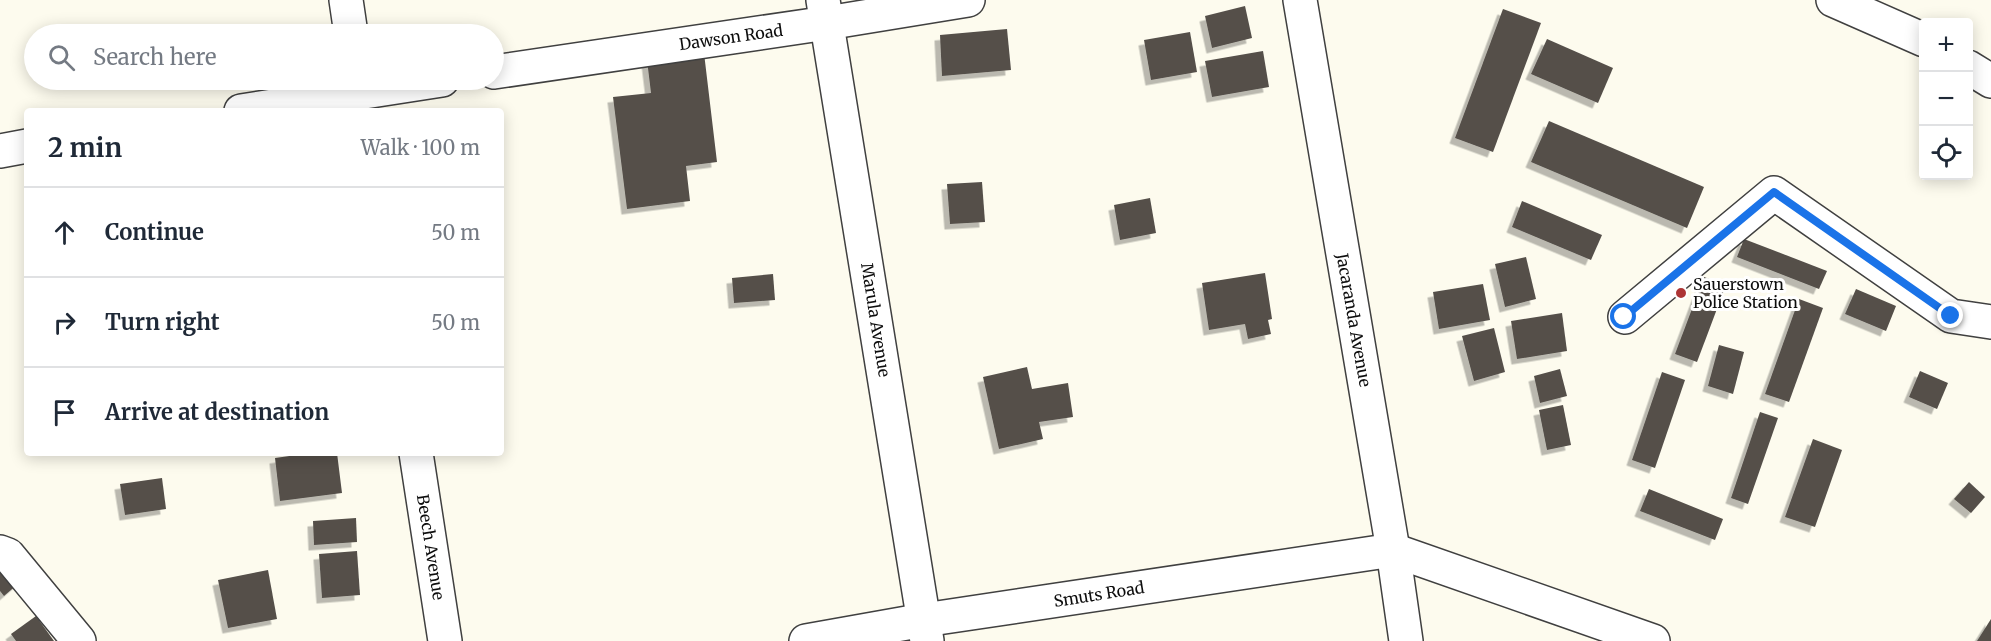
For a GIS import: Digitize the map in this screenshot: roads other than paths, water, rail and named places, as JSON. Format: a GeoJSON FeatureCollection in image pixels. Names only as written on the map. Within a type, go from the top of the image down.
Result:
{"type":"FeatureCollection","features":[{"type":"Feature","properties":{"kind":"street"},"geometry":{"type":"LineString","coordinates":[[346,0],[350,24]]}},
{"type":"Feature","properties":{"kind":"street","name":"Dawson Road"},"geometry":{"type":"LineString","coordinates":[[504,70],[825,12],[968,0]]}},
{"type":"Feature","properties":{"kind":"street","name":"Jacaranda Avenue"},"geometry":{"type":"LineString","coordinates":[[1300,0],[1393,550],[1406,641]]}},
{"type":"Feature","properties":{"kind":"street"},"geometry":{"type":"LineString","coordinates":[[1842,1],[1919,38]]}},
{"type":"Feature","properties":{"kind":"street","name":"Marula Avenue"},"geometry":{"type":"LineString","coordinates":[[825,12],[926,631]]}},
{"type":"Feature","properties":{"kind":"street"},"geometry":{"type":"LineString","coordinates":[[1973,70],[1991,81]]}},
{"type":"Feature","properties":{"kind":"street"},"geometry":{"type":"LineString","coordinates":[[262,108],[385,90]]}},
{"type":"Feature","properties":{"kind":"street"},"geometry":{"type":"LineString","coordinates":[[0,151],[24,147]]}},
{"type":"Feature","properties":{"kind":"street"},"geometry":{"type":"LineString","coordinates":[[1624,317],[1774,192],[1951,316],[1991,322]]}},
{"type":"Feature","properties":{"kind":"street","name":"Beech Avenue"},"geometry":{"type":"LineString","coordinates":[[416,456],[445,641]]}},
{"type":"Feature","properties":{"kind":"street"},"geometry":{"type":"LineString","coordinates":[[1393,550],[1653,641]]}},
{"type":"Feature","properties":{"kind":"street","name":"Smuts Road"},"geometry":{"type":"LineString","coordinates":[[806,641],[926,631],[1393,550]]}},
{"type":"Feature","properties":{"kind":"street"},"geometry":{"type":"LineString","coordinates":[[0,552],[8,555],[78,641]]}},
{"type":"Feature","properties":{"kind":"place","name":"Sauerstown Police Station"},"geometry":{"type":"Point","coordinates":[1681,293]}}]}
